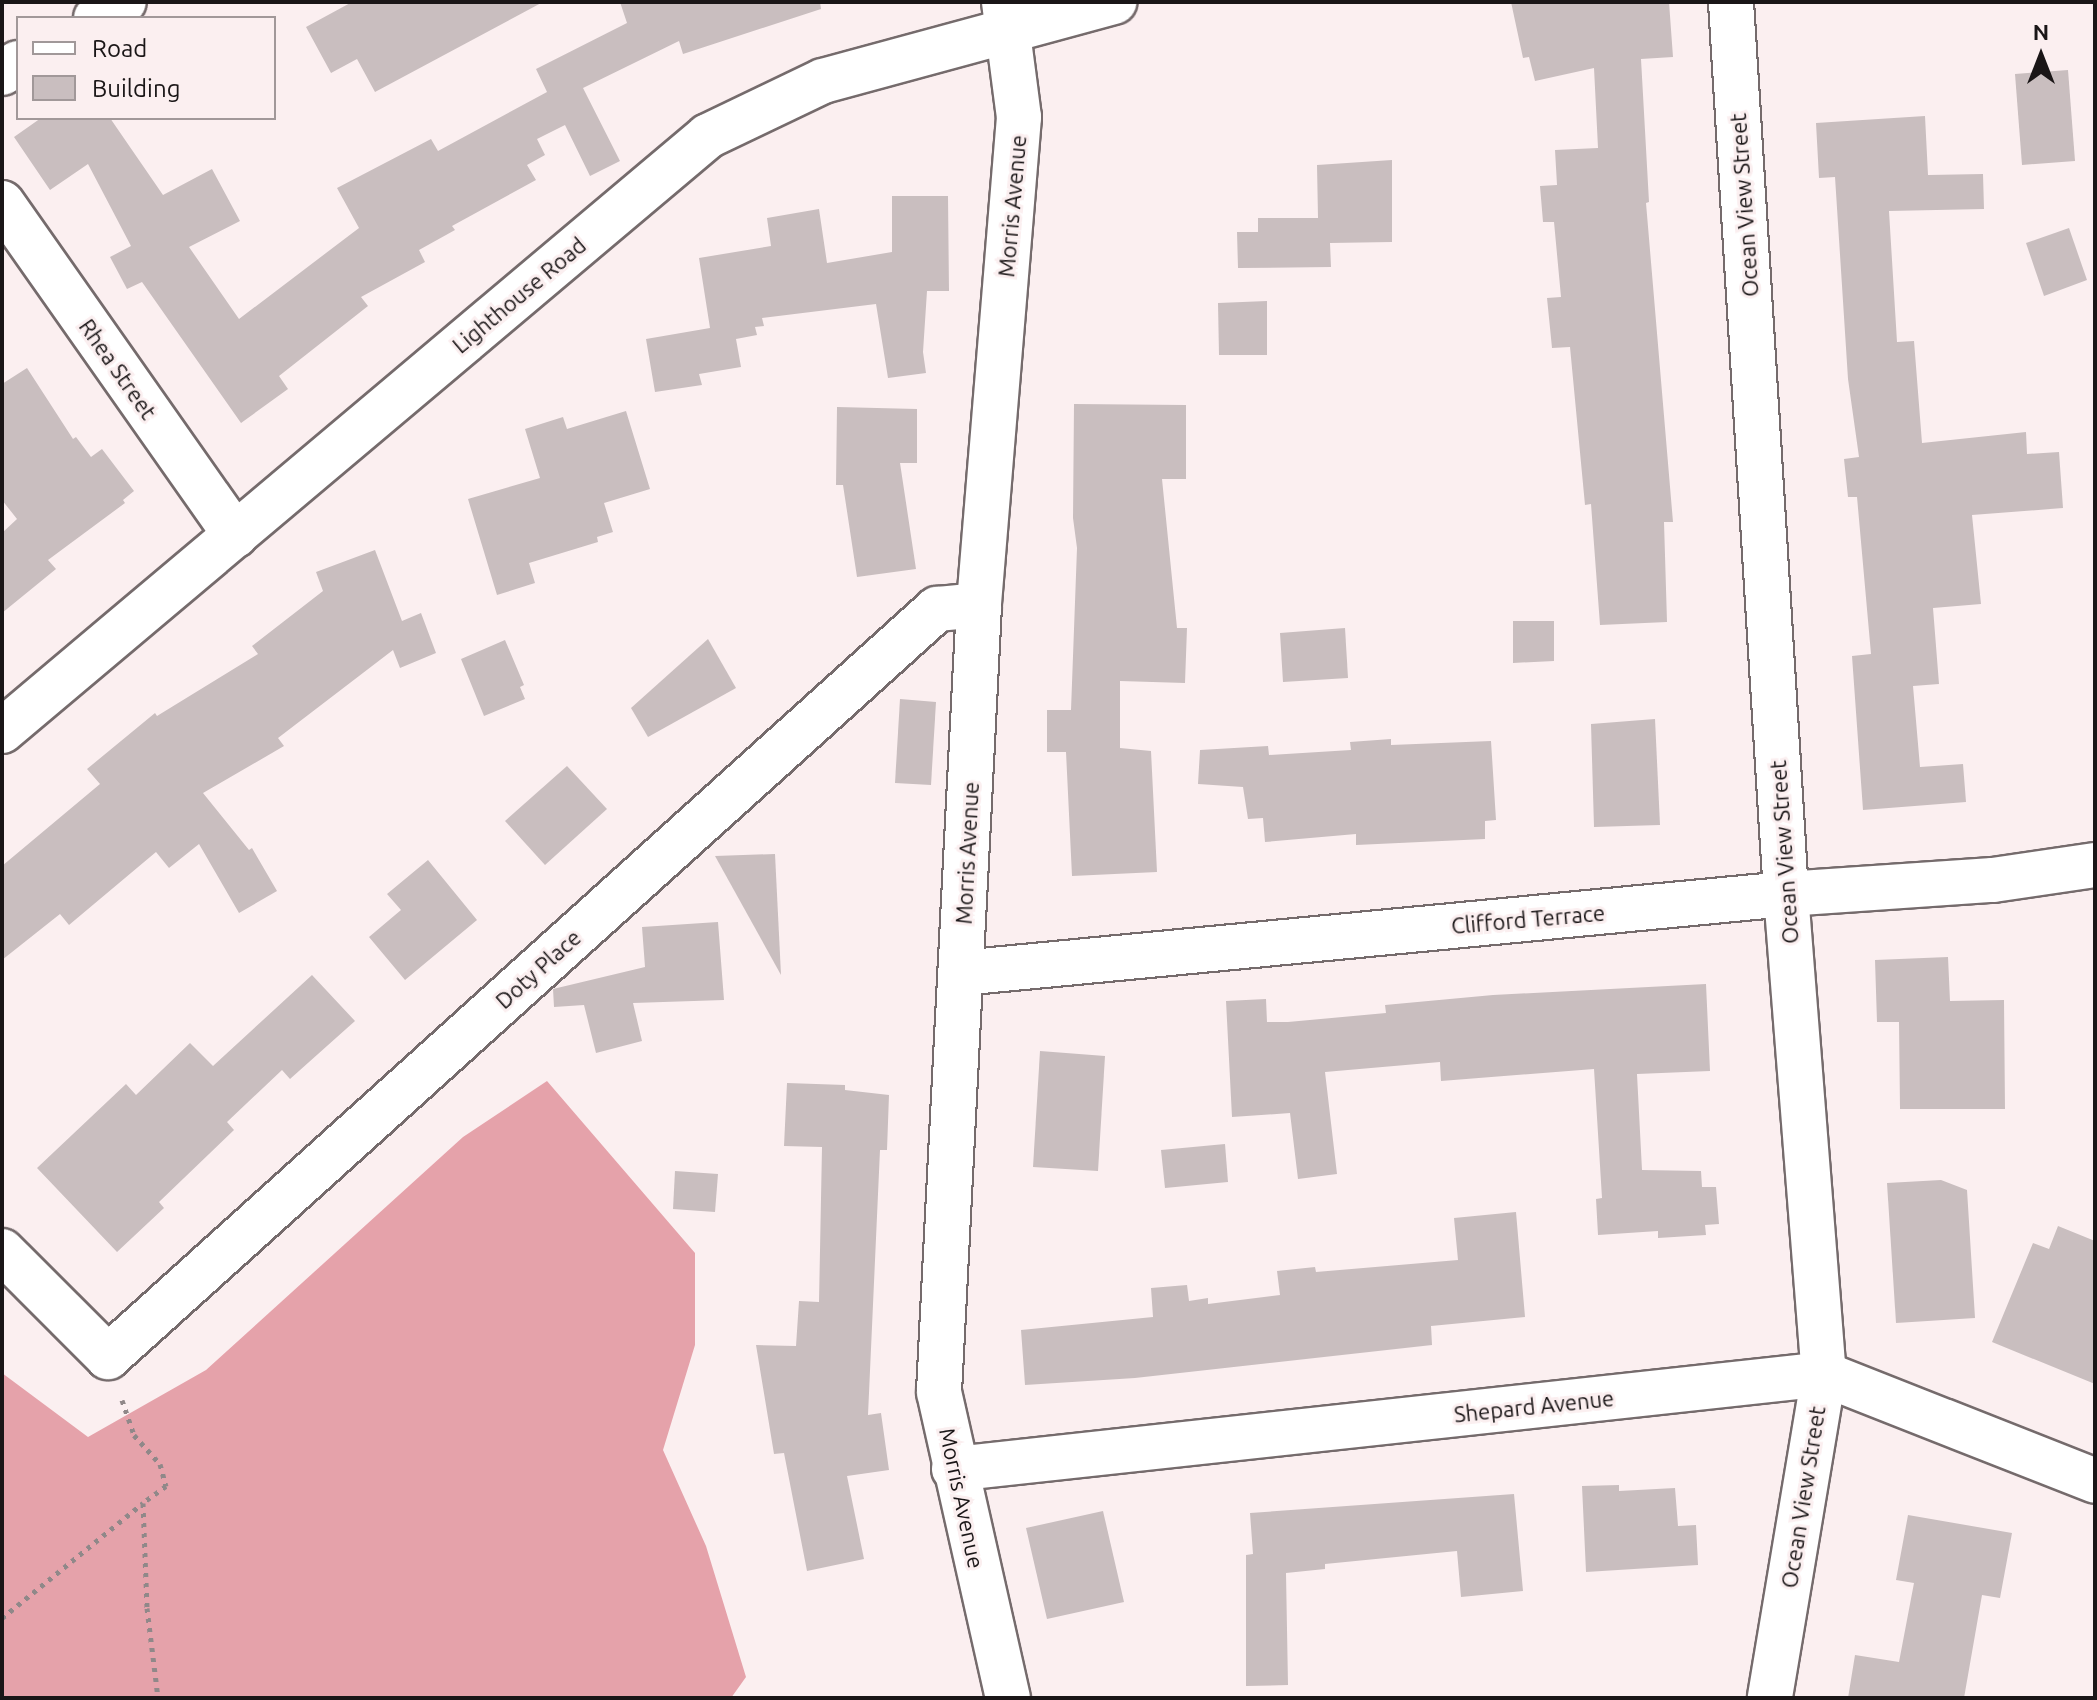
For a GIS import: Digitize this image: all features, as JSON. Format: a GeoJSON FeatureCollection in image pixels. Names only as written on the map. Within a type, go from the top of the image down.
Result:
{"type":"FeatureCollection","features":[{"type":"Feature","properties":{"kind":"street"},"geometry":{"type":"LineString","coordinates":[[100,16],[124,2]]}},
{"type":"Feature","properties":{"kind":"street","name":"Lighthouse Road"},"geometry":{"type":"LineString","coordinates":[[2,731],[708,136],[823,81],[1006,16],[1114,2]]}},
{"type":"Feature","properties":{"kind":"street","name":"Ocean View Street"},"geometry":{"type":"LineString","coordinates":[[1731,2],[1786,894],[1824,1374],[1770,1698]]}},
{"type":"Feature","properties":{"kind":"street","name":"Morris Avenue"},"geometry":{"type":"LineString","coordinates":[[1006,16],[1019,117],[979,605],[939,1392],[1008,1698]]}},
{"type":"Feature","properties":{"kind":"street","name":"Rhea Street"},"geometry":{"type":"LineString","coordinates":[[2,203],[235,535]]}},
{"type":"Feature","properties":{"kind":"street","name":"Doty Place"},"geometry":{"type":"LineString","coordinates":[[108,1357],[937,609],[979,605]]}},
{"type":"Feature","properties":{"kind":"street","name":"Clifford Terrace"},"geometry":{"type":"LineString","coordinates":[[961,973],[1786,894],[1993,880],[2095,865]]}},
{"type":"Feature","properties":{"kind":"street"},"geometry":{"type":"LineString","coordinates":[[2,1251],[108,1357]]}},
{"type":"Feature","properties":{"kind":"street","name":"Shepard Avenue"},"geometry":{"type":"LineString","coordinates":[[954,1469],[1824,1374],[2095,1481]]}},
{"type":"Feature","properties":{"kind":"path"},"geometry":{"type":"LineString","coordinates":[[2,1618],[166,1486],[160,1464],[134,1435],[108,1357]]}},
{"type":"Feature","properties":{"kind":"path"},"geometry":{"type":"LineString","coordinates":[[143,1503],[147,1608],[158,1698]]}},
{"type":"Feature","properties":{"kind":"shaded area"},"geometry":{"type":"Polygon","coordinates":[[[547,1081],[695,1253],[695,1345],[663,1450],[706,1546],[746,1677],[731,1698],[2,1698],[2,1373],[88,1437],[206,1370],[463,1137],[547,1081]]]}},
{"type":"Feature","properties":{"kind":"building"},"geometry":{"type":"Polygon","coordinates":[[[352,2],[543,2],[375,92],[357,59],[331,73],[306,27],[352,2]]]}},
{"type":"Feature","properties":{"kind":"building"},"geometry":{"type":"Polygon","coordinates":[[[620,2],[820,2],[821,9],[683,54],[679,41],[583,88],[620,161],[590,176],[565,125],[537,139],[545,155],[527,165],[536,180],[452,226],[455,230],[419,250],[425,262],[361,297],[368,306],[279,376],[288,389],[241,423],[142,282],[127,289],[110,257],[131,246],[88,164],[50,190],[14,137],[38,120],[111,120],[163,195],[212,169],[240,221],[189,247],[239,319],[359,228],[337,188],[431,139],[438,151],[547,92],[536,69],[627,23],[620,2]]]}},
{"type":"Feature","properties":{"kind":"building"},"geometry":{"type":"Polygon","coordinates":[[[1511,2],[1669,2],[1673,57],[1641,59],[1649,202],[1646,203],[1673,522],[1664,522],[1667,622],[1600,625],[1591,504],[1585,505],[1570,347],[1552,348],[1547,298],[1561,297],[1554,222],[1543,222],[1540,186],[1557,185],[1555,150],[1598,148],[1594,68],[1535,81],[1529,57],[1523,58],[1511,2]]]}},
{"type":"Feature","properties":{"kind":"building"},"geometry":{"type":"Polygon","coordinates":[[[2068,70],[2075,161],[2022,165],[2015,74],[2068,70]]]}},
{"type":"Feature","properties":{"kind":"building"},"geometry":{"type":"Polygon","coordinates":[[[1925,116],[1928,175],[1983,174],[1984,209],[1889,211],[1897,342],[1914,341],[1922,443],[2026,432],[2027,454],[2059,452],[2063,508],[1972,515],[1981,604],[1933,608],[1939,684],[1913,686],[1920,767],[1963,764],[1966,802],[1863,810],[1852,656],[1871,654],[1857,497],[1848,497],[1844,459],[1859,457],[1848,379],[1835,177],[1819,178],[1816,123],[1925,116]]]}},
{"type":"Feature","properties":{"kind":"building"},"geometry":{"type":"Polygon","coordinates":[[[1392,160],[1392,242],[1330,243],[1331,267],[1238,268],[1237,232],[1258,232],[1258,218],[1318,218],[1317,165],[1392,160]]]}},
{"type":"Feature","properties":{"kind":"building"},"geometry":{"type":"Polygon","coordinates":[[[892,196],[948,196],[949,291],[927,291],[923,352],[926,373],[888,378],[876,304],[762,318],[764,326],[755,327],[757,335],[736,339],[741,367],[699,374],[702,385],[655,392],[646,339],[710,328],[699,258],[771,246],[767,218],[819,209],[827,263],[892,252],[892,196]]]}},
{"type":"Feature","properties":{"kind":"building"},"geometry":{"type":"Polygon","coordinates":[[[2069,228],[2087,280],[2044,296],[2026,243],[2069,228]]]}},
{"type":"Feature","properties":{"kind":"building"},"geometry":{"type":"Polygon","coordinates":[[[1267,301],[1267,355],[1219,355],[1218,303],[1267,301]]]}},
{"type":"Feature","properties":{"kind":"building"},"geometry":{"type":"Polygon","coordinates":[[[27,368],[73,439],[76,437],[91,457],[102,449],[134,491],[123,500],[125,503],[48,560],[56,569],[2,613],[2,533],[17,519],[2,500],[2,384],[27,368]]]}},
{"type":"Feature","properties":{"kind":"building"},"geometry":{"type":"Polygon","coordinates":[[[1074,404],[1186,405],[1186,479],[1162,479],[1177,628],[1187,628],[1185,683],[1120,681],[1120,748],[1151,751],[1157,872],[1072,876],[1066,752],[1047,752],[1047,710],[1071,710],[1077,548],[1073,518],[1074,404]]]}},
{"type":"Feature","properties":{"kind":"building"},"geometry":{"type":"Polygon","coordinates":[[[837,407],[917,409],[917,463],[900,463],[916,569],[857,577],[843,485],[836,485],[837,407]]]}},
{"type":"Feature","properties":{"kind":"building"},"geometry":{"type":"Polygon","coordinates":[[[626,411],[650,489],[604,503],[613,532],[597,537],[598,542],[529,563],[535,583],[497,595],[468,499],[540,478],[525,429],[563,417],[567,429],[626,411]]]}},
{"type":"Feature","properties":{"kind":"building"},"geometry":{"type":"Polygon","coordinates":[[[375,550],[402,621],[421,613],[436,653],[400,668],[393,650],[278,738],[284,746],[203,793],[249,850],[252,848],[277,891],[239,913],[199,844],[169,868],[156,852],[69,925],[60,914],[2,960],[2,866],[100,784],[87,769],[155,713],[157,716],[258,654],[252,646],[323,591],[316,572],[375,550]]]}},
{"type":"Feature","properties":{"kind":"building"},"geometry":{"type":"Polygon","coordinates":[[[1513,621],[1554,621],[1554,661],[1513,663],[1513,621]]]}},
{"type":"Feature","properties":{"kind":"building"},"geometry":{"type":"Polygon","coordinates":[[[1345,628],[1348,678],[1283,682],[1280,633],[1345,628]]]}},
{"type":"Feature","properties":{"kind":"building"},"geometry":{"type":"Polygon","coordinates":[[[708,639],[736,688],[648,737],[631,708],[708,639]]]}},
{"type":"Feature","properties":{"kind":"building"},"geometry":{"type":"Polygon","coordinates":[[[505,640],[524,685],[520,687],[525,699],[484,716],[461,659],[505,640]]]}},
{"type":"Feature","properties":{"kind":"building"},"geometry":{"type":"Polygon","coordinates":[[[900,699],[936,702],[931,785],[895,783],[900,699]]]}},
{"type":"Feature","properties":{"kind":"building"},"geometry":{"type":"Polygon","coordinates":[[[1655,719],[1660,825],[1594,827],[1591,724],[1655,719]]]}},
{"type":"Feature","properties":{"kind":"building"},"geometry":{"type":"Polygon","coordinates":[[[1391,739],[1391,745],[1491,741],[1496,820],[1485,821],[1485,839],[1356,845],[1356,834],[1265,842],[1263,818],[1248,819],[1243,787],[1198,784],[1200,750],[1268,746],[1269,755],[1351,750],[1350,742],[1391,739]]]}},
{"type":"Feature","properties":{"kind":"building"},"geometry":{"type":"Polygon","coordinates":[[[567,766],[607,809],[545,865],[505,821],[567,766]]]}},
{"type":"Feature","properties":{"kind":"building"},"geometry":{"type":"Polygon","coordinates":[[[775,854],[781,975],[715,856],[775,854]]]}},
{"type":"Feature","properties":{"kind":"building"},"geometry":{"type":"Polygon","coordinates":[[[428,860],[477,920],[405,980],[369,937],[401,910],[387,894],[428,860]]]}},
{"type":"Feature","properties":{"kind":"building"},"geometry":{"type":"Polygon","coordinates":[[[718,922],[724,1000],[633,1003],[642,1041],[596,1053],[584,1005],[554,1007],[553,989],[645,967],[642,927],[718,922]]]}},
{"type":"Feature","properties":{"kind":"building"},"geometry":{"type":"Polygon","coordinates":[[[1948,957],[1950,1001],[2004,1000],[2005,1109],[1900,1109],[1899,1022],[1877,1022],[1875,960],[1948,957]]]}},
{"type":"Feature","properties":{"kind":"building"},"geometry":{"type":"Polygon","coordinates":[[[312,975],[355,1021],[290,1079],[282,1070],[227,1122],[234,1130],[159,1202],[164,1208],[117,1252],[37,1168],[126,1084],[136,1095],[190,1043],[213,1066],[312,975]]]}},
{"type":"Feature","properties":{"kind":"building"},"geometry":{"type":"Polygon","coordinates":[[[1706,984],[1710,1071],[1637,1074],[1642,1170],[1701,1171],[1702,1187],[1716,1187],[1719,1224],[1705,1225],[1706,1235],[1658,1238],[1658,1231],[1598,1235],[1596,1199],[1602,1198],[1594,1069],[1441,1081],[1440,1062],[1325,1072],[1337,1174],[1298,1179],[1290,1113],[1232,1117],[1226,1001],[1266,999],[1267,1022],[1288,1022],[1386,1013],[1385,1005],[1493,995],[1706,984]]]}},
{"type":"Feature","properties":{"kind":"building"},"geometry":{"type":"Polygon","coordinates":[[[1040,1051],[1105,1056],[1098,1171],[1033,1167],[1040,1051]]]}},
{"type":"Feature","properties":{"kind":"building"},"geometry":{"type":"Polygon","coordinates":[[[787,1083],[845,1085],[845,1090],[889,1095],[887,1150],[880,1150],[868,1415],[881,1413],[889,1470],[847,1476],[864,1559],[807,1571],[784,1453],[774,1454],[756,1345],[796,1346],[799,1301],[819,1302],[822,1147],[784,1146],[787,1083]]]}},
{"type":"Feature","properties":{"kind":"building"},"geometry":{"type":"Polygon","coordinates":[[[1225,1144],[1228,1182],[1165,1188],[1161,1150],[1225,1144]]]}},
{"type":"Feature","properties":{"kind":"building"},"geometry":{"type":"Polygon","coordinates":[[[675,1171],[718,1174],[715,1212],[673,1209],[675,1171]]]}},
{"type":"Feature","properties":{"kind":"building"},"geometry":{"type":"Polygon","coordinates":[[[1941,1180],[1967,1190],[1975,1318],[1896,1323],[1887,1183],[1941,1180]]]}},
{"type":"Feature","properties":{"kind":"building"},"geometry":{"type":"Polygon","coordinates":[[[1516,1212],[1525,1317],[1431,1326],[1432,1345],[1135,1378],[1025,1385],[1021,1330],[1153,1317],[1151,1288],[1187,1285],[1189,1301],[1208,1298],[1208,1304],[1280,1295],[1277,1271],[1315,1267],[1316,1272],[1458,1260],[1454,1218],[1516,1212]]]}},
{"type":"Feature","properties":{"kind":"building"},"geometry":{"type":"Polygon","coordinates":[[[2058,1226],[2095,1241],[2095,1384],[1992,1342],[2033,1243],[2049,1249],[2058,1226]]]}},
{"type":"Feature","properties":{"kind":"building"},"geometry":{"type":"Polygon","coordinates":[[[1619,1485],[1619,1491],[1675,1488],[1678,1526],[1696,1525],[1698,1565],[1586,1572],[1582,1486],[1619,1485]]]}},
{"type":"Feature","properties":{"kind":"building"},"geometry":{"type":"Polygon","coordinates":[[[1514,1494],[1523,1591],[1461,1597],[1457,1551],[1325,1564],[1325,1569],[1286,1573],[1288,1685],[1246,1686],[1246,1555],[1253,1554],[1250,1513],[1514,1494]]]}},
{"type":"Feature","properties":{"kind":"building"},"geometry":{"type":"Polygon","coordinates":[[[1103,1511],[1124,1602],[1047,1619],[1026,1528],[1103,1511]]]}},
{"type":"Feature","properties":{"kind":"building"},"geometry":{"type":"Polygon","coordinates":[[[1908,1515],[2012,1533],[2000,1598],[1982,1595],[1964,1698],[1848,1698],[1855,1655],[1899,1662],[1914,1583],[1896,1580],[1908,1515]]]}}]}
